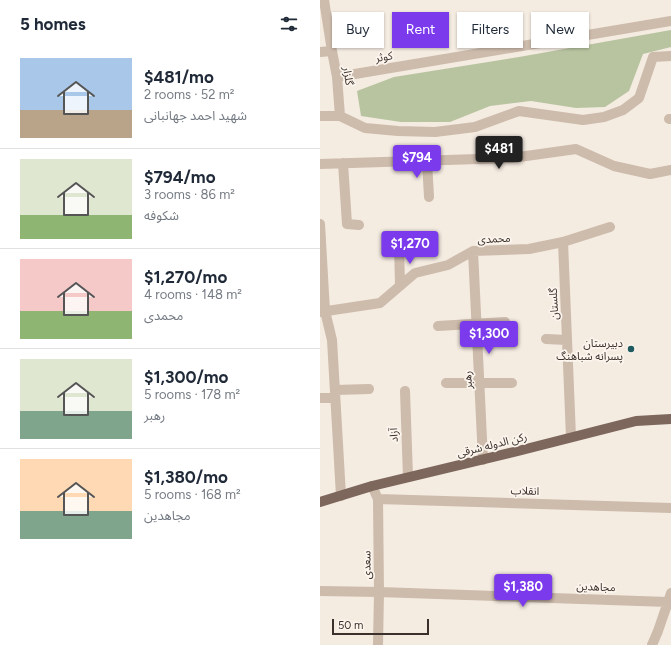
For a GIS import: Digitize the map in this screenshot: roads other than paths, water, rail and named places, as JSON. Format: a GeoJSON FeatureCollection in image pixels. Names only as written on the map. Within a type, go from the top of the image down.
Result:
{"type":"FeatureCollection","features":[{"type":"Feature","properties":{"kind":"main road","name":"رکن الدوله شرقی"},"geometry":{"type":"LineString","coordinates":[[320,502],[372,486],[483,460],[636,421],[671,419]]}},
{"type":"Feature","properties":{"kind":"street","name":"گلزار"},"geometry":{"type":"LineString","coordinates":[[324,0],[337,77],[340,116]]}},
{"type":"Feature","properties":{"kind":"street","name":"کوثر"},"geometry":{"type":"LineString","coordinates":[[337,77],[671,21]]}},
{"type":"Feature","properties":{"kind":"street"},"geometry":{"type":"LineString","coordinates":[[320,52],[332,51]]}},
{"type":"Feature","properties":{"kind":"street"},"geometry":{"type":"LineString","coordinates":[[320,116],[340,116],[365,128],[435,132],[475,127],[519,111],[583,120],[604,117],[623,110],[639,98],[653,57],[671,56]]}},
{"type":"Feature","properties":{"kind":"street"},"geometry":{"type":"LineString","coordinates":[[320,164],[512,158],[576,149],[614,166],[650,174],[671,170]]}},
{"type":"Feature","properties":{"kind":"street"},"geometry":{"type":"LineString","coordinates":[[428,161],[429,197]]}},
{"type":"Feature","properties":{"kind":"street"},"geometry":{"type":"LineString","coordinates":[[343,163],[347,224],[360,225]]}},
{"type":"Feature","properties":{"kind":"street"},"geometry":{"type":"LineString","coordinates":[[320,224],[322,311],[332,340],[340,496]]}},
{"type":"Feature","properties":{"kind":"street","name":"محمدی"},"geometry":{"type":"LineString","coordinates":[[322,311],[380,303],[415,273],[448,265],[474,251],[530,249],[563,242],[610,227]]}},
{"type":"Feature","properties":{"kind":"street","name":"گلستان"},"geometry":{"type":"LineString","coordinates":[[563,242],[571,437]]}},
{"type":"Feature","properties":{"kind":"street"},"geometry":{"type":"LineString","coordinates":[[398,244],[400,286]]}},
{"type":"Feature","properties":{"kind":"street","name":"رهبر"},"geometry":{"type":"LineString","coordinates":[[474,251],[483,460]]}},
{"type":"Feature","properties":{"kind":"street"},"geometry":{"type":"LineString","coordinates":[[438,326],[505,322]]}},
{"type":"Feature","properties":{"kind":"street"},"geometry":{"type":"LineString","coordinates":[[546,338],[567,340]]}},
{"type":"Feature","properties":{"kind":"street"},"geometry":{"type":"LineString","coordinates":[[446,384],[512,382]]}},
{"type":"Feature","properties":{"kind":"street"},"geometry":{"type":"LineString","coordinates":[[320,398],[335,394],[369,389]]}},
{"type":"Feature","properties":{"kind":"street","name":"آزاد"},"geometry":{"type":"LineString","coordinates":[[405,391],[408,477]]}},
{"type":"Feature","properties":{"kind":"street","name":"سعدی"},"geometry":{"type":"LineString","coordinates":[[372,486],[378,499],[378,645]]}},
{"type":"Feature","properties":{"kind":"street","name":"انقلاب"},"geometry":{"type":"LineString","coordinates":[[378,499],[671,508]]}},
{"type":"Feature","properties":{"kind":"street","name":"مجاهدین"},"geometry":{"type":"LineString","coordinates":[[320,591],[670,597]]}},
{"type":"Feature","properties":{"kind":"street"},"geometry":{"type":"LineString","coordinates":[[652,645],[670,597]]}},
{"type":"Feature","properties":{"kind":"place","name":"دبیرستان پسرانه شباهنگ"},"geometry":{"type":"Point","coordinates":[631,349]}}]}
